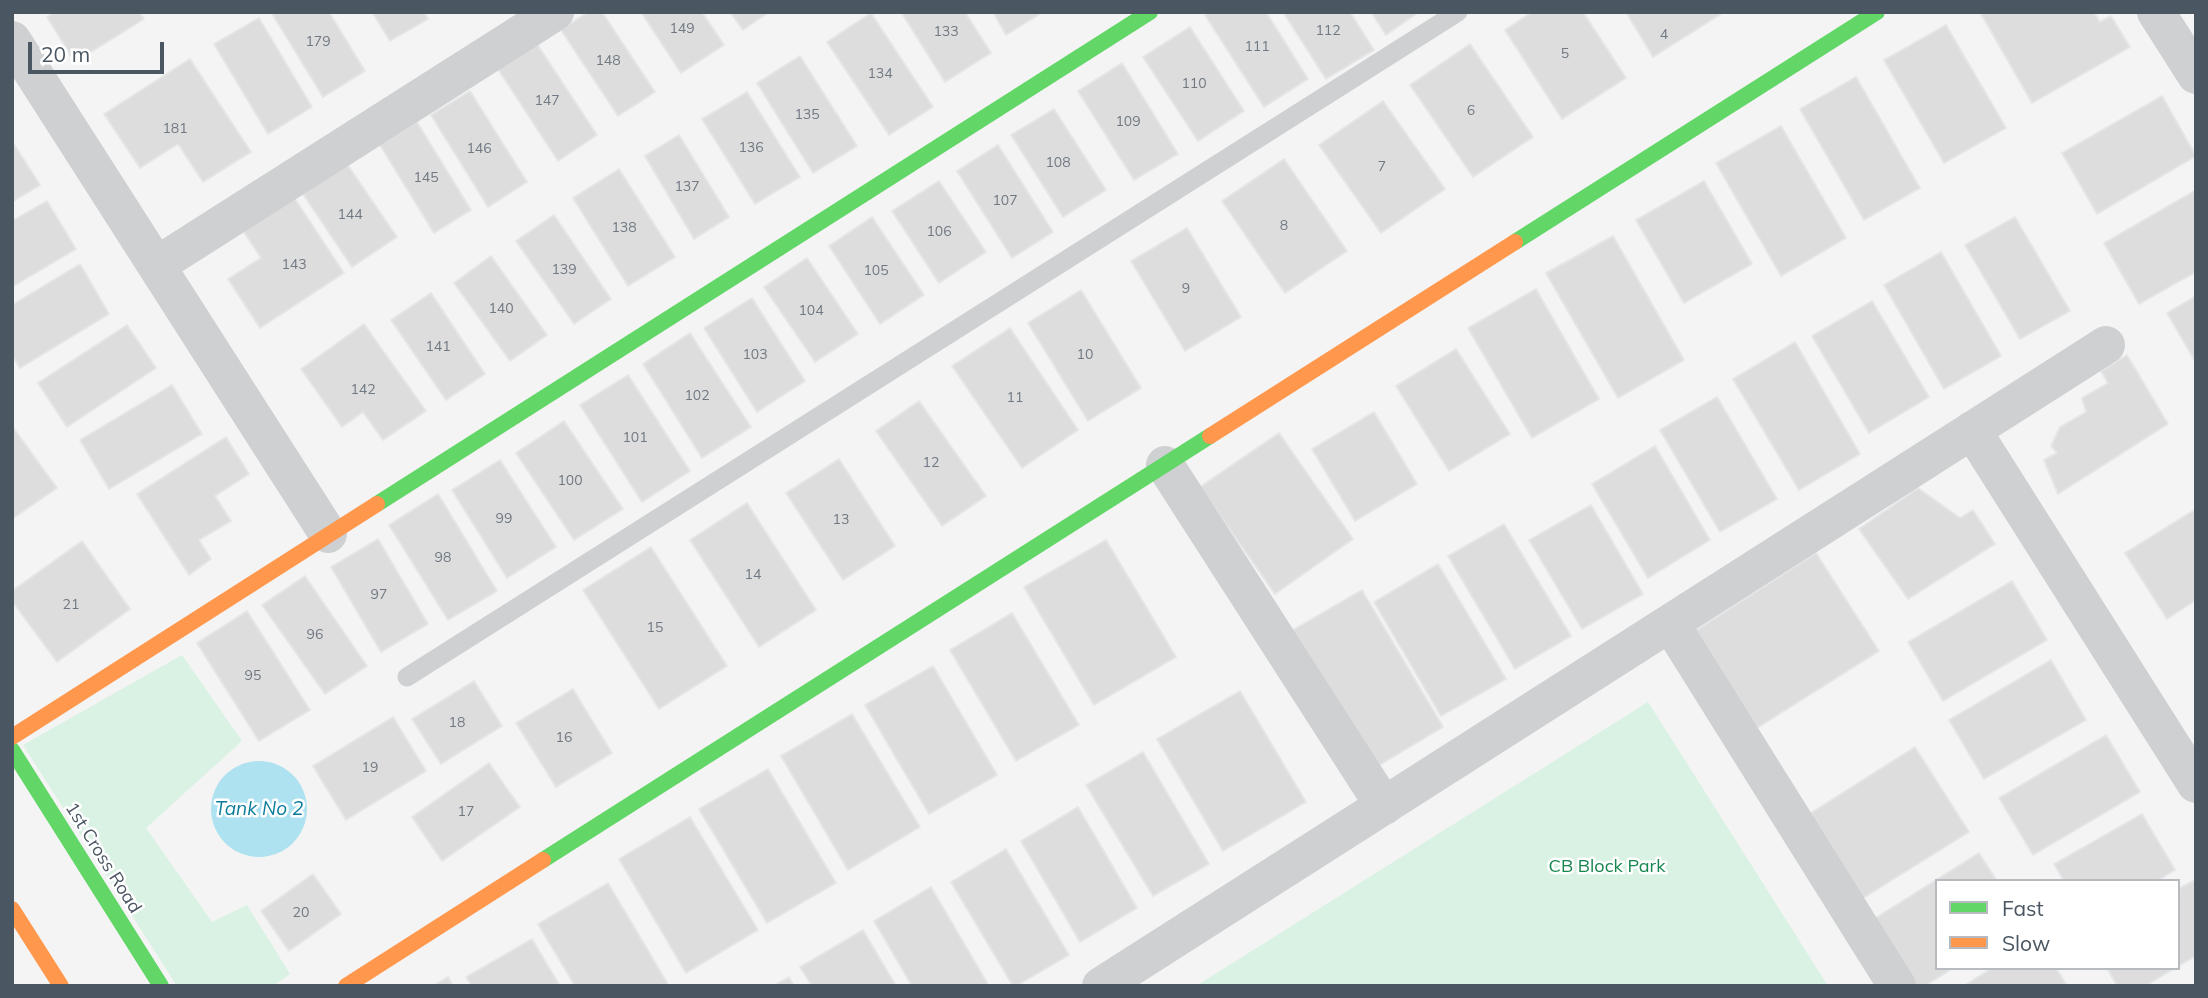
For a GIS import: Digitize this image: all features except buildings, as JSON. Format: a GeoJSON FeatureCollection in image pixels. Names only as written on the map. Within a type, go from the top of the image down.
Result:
{"type":"FeatureCollection","features":[{"type":"Feature","properties":{"kind":"street"},"geometry":{"type":"LineString","coordinates":[[156,265],[555,12]]}},
{"type":"Feature","properties":{"kind":"street"},"geometry":{"type":"LineString","coordinates":[[12,737],[1150,12]]}},
{"type":"Feature","properties":{"kind":"street"},"geometry":{"type":"LineString","coordinates":[[345,986],[1877,12]]}},
{"type":"Feature","properties":{"kind":"street"},"geometry":{"type":"LineString","coordinates":[[2156,12],[2196,75]]}},
{"type":"Feature","properties":{"kind":"street"},"geometry":{"type":"LineString","coordinates":[[12,40],[328,534]]}},
{"type":"Feature","properties":{"kind":"street"},"geometry":{"type":"LineString","coordinates":[[1101,986],[2106,345]]}},
{"type":"Feature","properties":{"kind":"street"},"geometry":{"type":"LineString","coordinates":[[1972,430],[2196,783]]}},
{"type":"Feature","properties":{"kind":"street"},"geometry":{"type":"LineString","coordinates":[[1165,465],[1384,806]]}},
{"type":"Feature","properties":{"kind":"street"},"geometry":{"type":"LineString","coordinates":[[1670,623],[1897,986]]}},
{"type":"Feature","properties":{"kind":"street","name":"1st Cross Road"},"geometry":{"type":"LineString","coordinates":[[12,750],[162,986]]}},
{"type":"Feature","properties":{"kind":"street"},"geometry":{"type":"LineString","coordinates":[[12,909],[61,986]]}},
{"type":"Feature","properties":{"kind":"lane"},"geometry":{"type":"LineString","coordinates":[[407,677],[1458,12]]}},
{"type":"Feature","properties":{"kind":"green space"},"geometry":{"type":"Polygon","coordinates":[[[182,655],[242,741],[146,828],[212,922],[247,905],[290,974],[273,986],[177,986],[23,745],[182,655]]]}},
{"type":"Feature","properties":{"kind":"green space","name":"CB Block Park"},"geometry":{"type":"Polygon","coordinates":[[[1648,702],[1828,986],[1196,986],[1648,702]]]}},
{"type":"Feature","properties":{"kind":"water","name":"Tank No 2"},"geometry":{"type":"Polygon","coordinates":[[[259,761],[277,765],[293,775],[303,791],[307,809],[303,827],[293,843],[277,853],[259,857],[241,853],[225,843],[215,827],[211,809],[215,791],[225,775],[241,765],[259,761]]]}},
{"type":"Feature","properties":{"kind":"traffic: fast"},"geometry":{"type":"LineString","coordinates":[[377,504],[1150,12]]}},
{"type":"Feature","properties":{"kind":"traffic: fast"},"geometry":{"type":"LineString","coordinates":[[1515,242],[1877,12]]}},
{"type":"Feature","properties":{"kind":"traffic: fast"},"geometry":{"type":"LineString","coordinates":[[543,860],[1210,436]]}},
{"type":"Feature","properties":{"kind":"traffic: fast"},"geometry":{"type":"LineString","coordinates":[[12,750],[161,986]]}},
{"type":"Feature","properties":{"kind":"traffic: slow"},"geometry":{"type":"LineString","coordinates":[[1210,436],[1515,242]]}},
{"type":"Feature","properties":{"kind":"traffic: slow"},"geometry":{"type":"LineString","coordinates":[[12,737],[377,504]]}},
{"type":"Feature","properties":{"kind":"traffic: slow"},"geometry":{"type":"LineString","coordinates":[[346,986],[543,860]]}},
{"type":"Feature","properties":{"kind":"traffic: slow"},"geometry":{"type":"LineString","coordinates":[[12,909],[61,986]]}}]}
